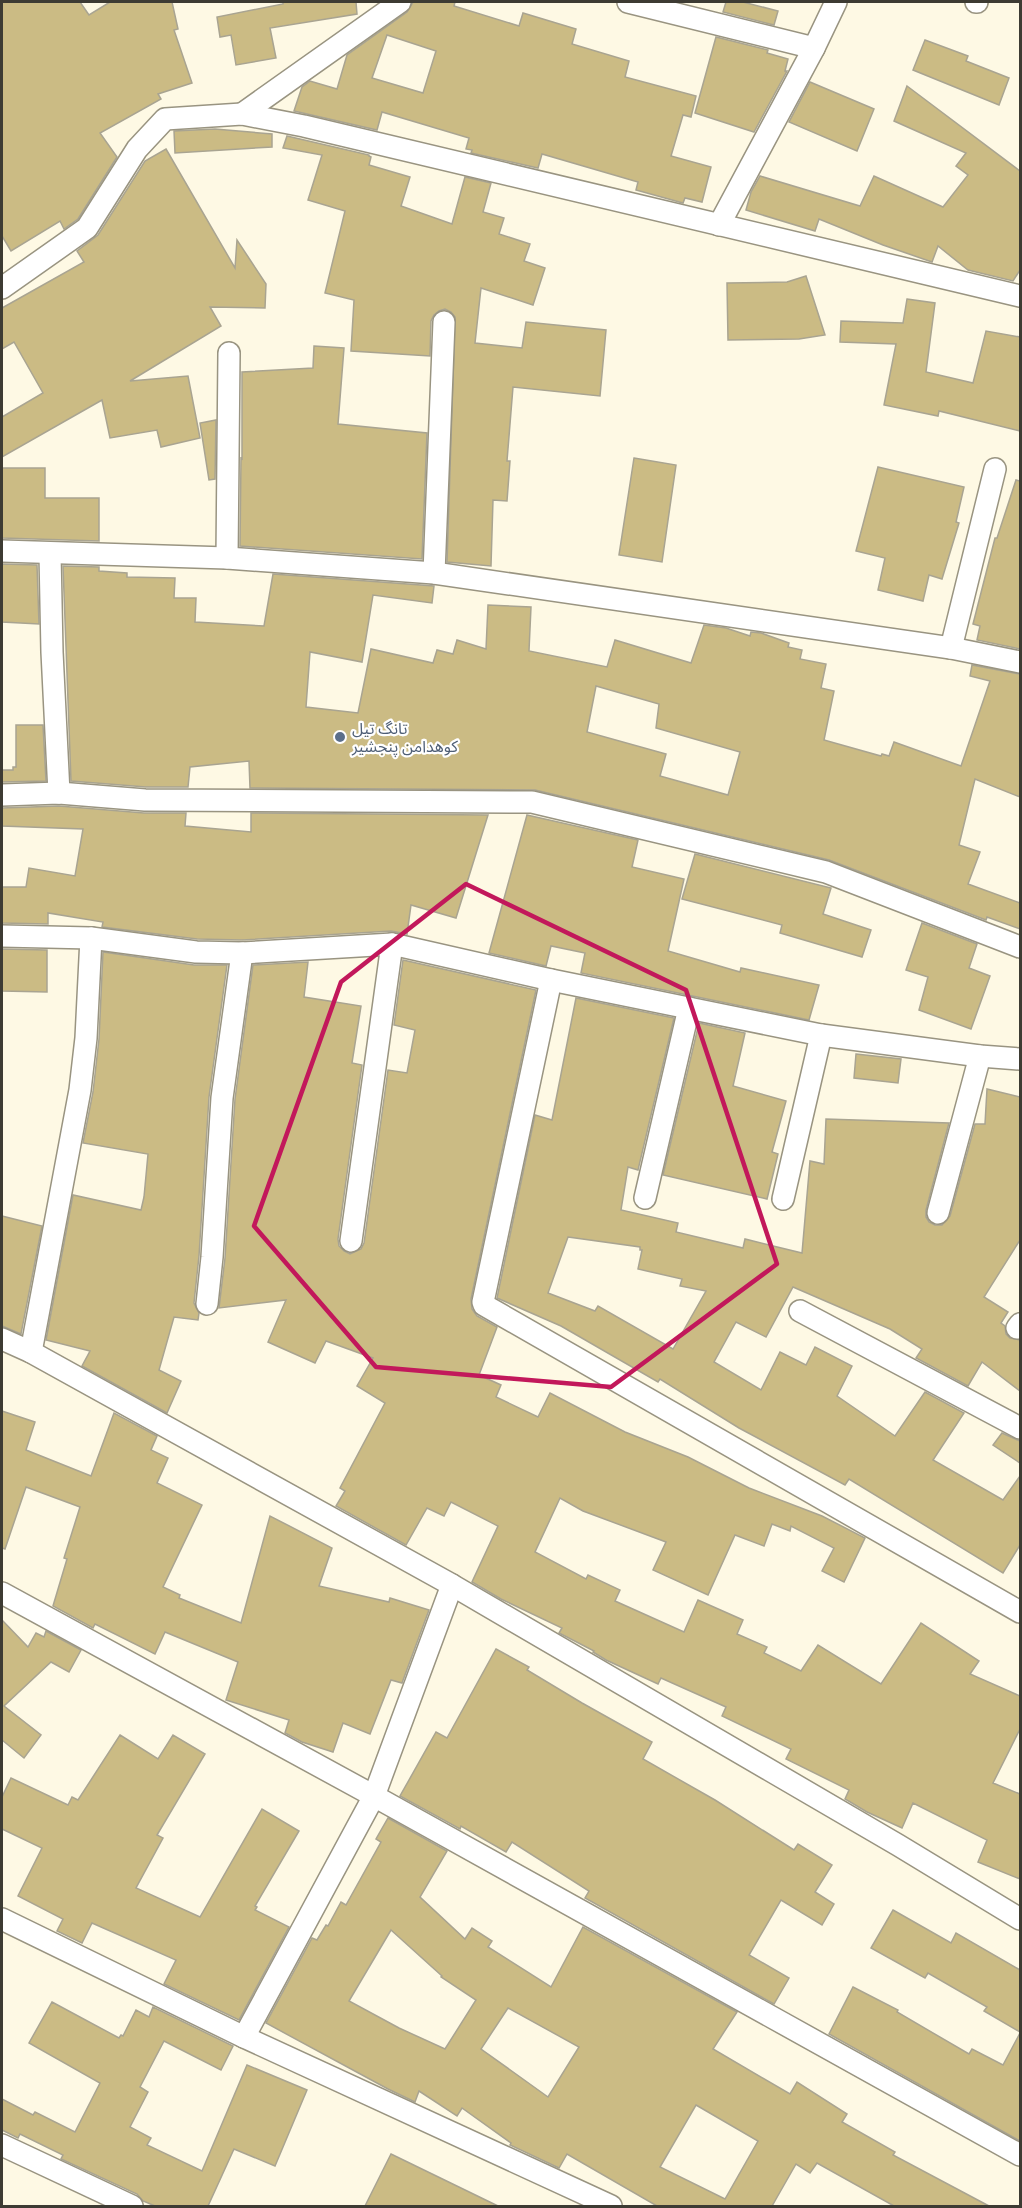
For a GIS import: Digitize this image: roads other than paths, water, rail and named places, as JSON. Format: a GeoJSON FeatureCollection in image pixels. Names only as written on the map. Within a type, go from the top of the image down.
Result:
{"type":"FeatureCollection","features":[{"type":"Feature","properties":{"kind":"street"},"geometry":{"type":"LineString","coordinates":[[242,114],[400,2]]}},
{"type":"Feature","properties":{"kind":"street"},"geometry":{"type":"LineString","coordinates":[[628,2],[814,48]]}},
{"type":"Feature","properties":{"kind":"street"},"geometry":{"type":"LineString","coordinates":[[719,225],[814,48],[836,2]]}},
{"type":"Feature","properties":{"kind":"street"},"geometry":{"type":"LineString","coordinates":[[2,288],[87,228],[137,149],[165,119],[242,114],[304,126],[1020,296]]}},
{"type":"Feature","properties":{"kind":"street"},"geometry":{"type":"LineString","coordinates":[[434,573],[444,322]]}},
{"type":"Feature","properties":{"kind":"street"},"geometry":{"type":"LineString","coordinates":[[227,558],[229,353]]}},
{"type":"Feature","properties":{"kind":"street"},"geometry":{"type":"LineString","coordinates":[[951,648],[995,469]]}},
{"type":"Feature","properties":{"kind":"street"},"geometry":{"type":"LineString","coordinates":[[2,551],[227,558],[434,573],[951,648],[1020,662]]}},
{"type":"Feature","properties":{"kind":"street"},"geometry":{"type":"LineString","coordinates":[[50,554],[59,793]]}},
{"type":"Feature","properties":{"kind":"street"},"geometry":{"type":"LineString","coordinates":[[2,795],[59,793],[145,800],[532,802],[826,872],[1020,947]]}},
{"type":"Feature","properties":{"kind":"street"},"geometry":{"type":"LineString","coordinates":[[2,936],[91,938],[196,952],[242,953],[392,944],[551,980],[821,1035],[980,1056],[1020,1059]]}},
{"type":"Feature","properties":{"kind":"street"},"geometry":{"type":"LineString","coordinates":[[31,1352],[80,1090],[86,1038],[91,938]]}},
{"type":"Feature","properties":{"kind":"street"},"geometry":{"type":"LineString","coordinates":[[351,1241],[392,944]]}},
{"type":"Feature","properties":{"kind":"street"},"geometry":{"type":"LineString","coordinates":[[207,1304],[222,1098],[242,953]]}},
{"type":"Feature","properties":{"kind":"street"},"geometry":{"type":"LineString","coordinates":[[551,980],[484,1305],[1020,1612]]}},
{"type":"Feature","properties":{"kind":"street"},"geometry":{"type":"LineString","coordinates":[[645,1198],[689,1008]]}},
{"type":"Feature","properties":{"kind":"street"},"geometry":{"type":"LineString","coordinates":[[783,1199],[821,1035]]}},
{"type":"Feature","properties":{"kind":"street"},"geometry":{"type":"LineString","coordinates":[[938,1213],[980,1056]]}},
{"type":"Feature","properties":{"kind":"street"},"geometry":{"type":"LineString","coordinates":[[800,1311],[1020,1428]]}},
{"type":"Feature","properties":{"kind":"street"},"geometry":{"type":"LineString","coordinates":[[2,1339],[31,1352],[452,1585],[898,1845],[1020,1919]]}},
{"type":"Feature","properties":{"kind":"street"},"geometry":{"type":"LineString","coordinates":[[244,2037],[374,1796],[452,1585]]}},
{"type":"Feature","properties":{"kind":"street"},"geometry":{"type":"LineString","coordinates":[[2,1593],[374,1796],[1020,2155]]}},
{"type":"Feature","properties":{"kind":"street"},"geometry":{"type":"LineString","coordinates":[[2,1919],[244,2037],[611,2206]]}},
{"type":"Feature","properties":{"kind":"street"},"geometry":{"type":"LineString","coordinates":[[2,2145],[132,2206]]}},
{"type":"Feature","properties":{"kind":"place","name":"تانگ تیل کوهدامن پنجشیر"},"geometry":{"type":"Point","coordinates":[340,737]}}]}
